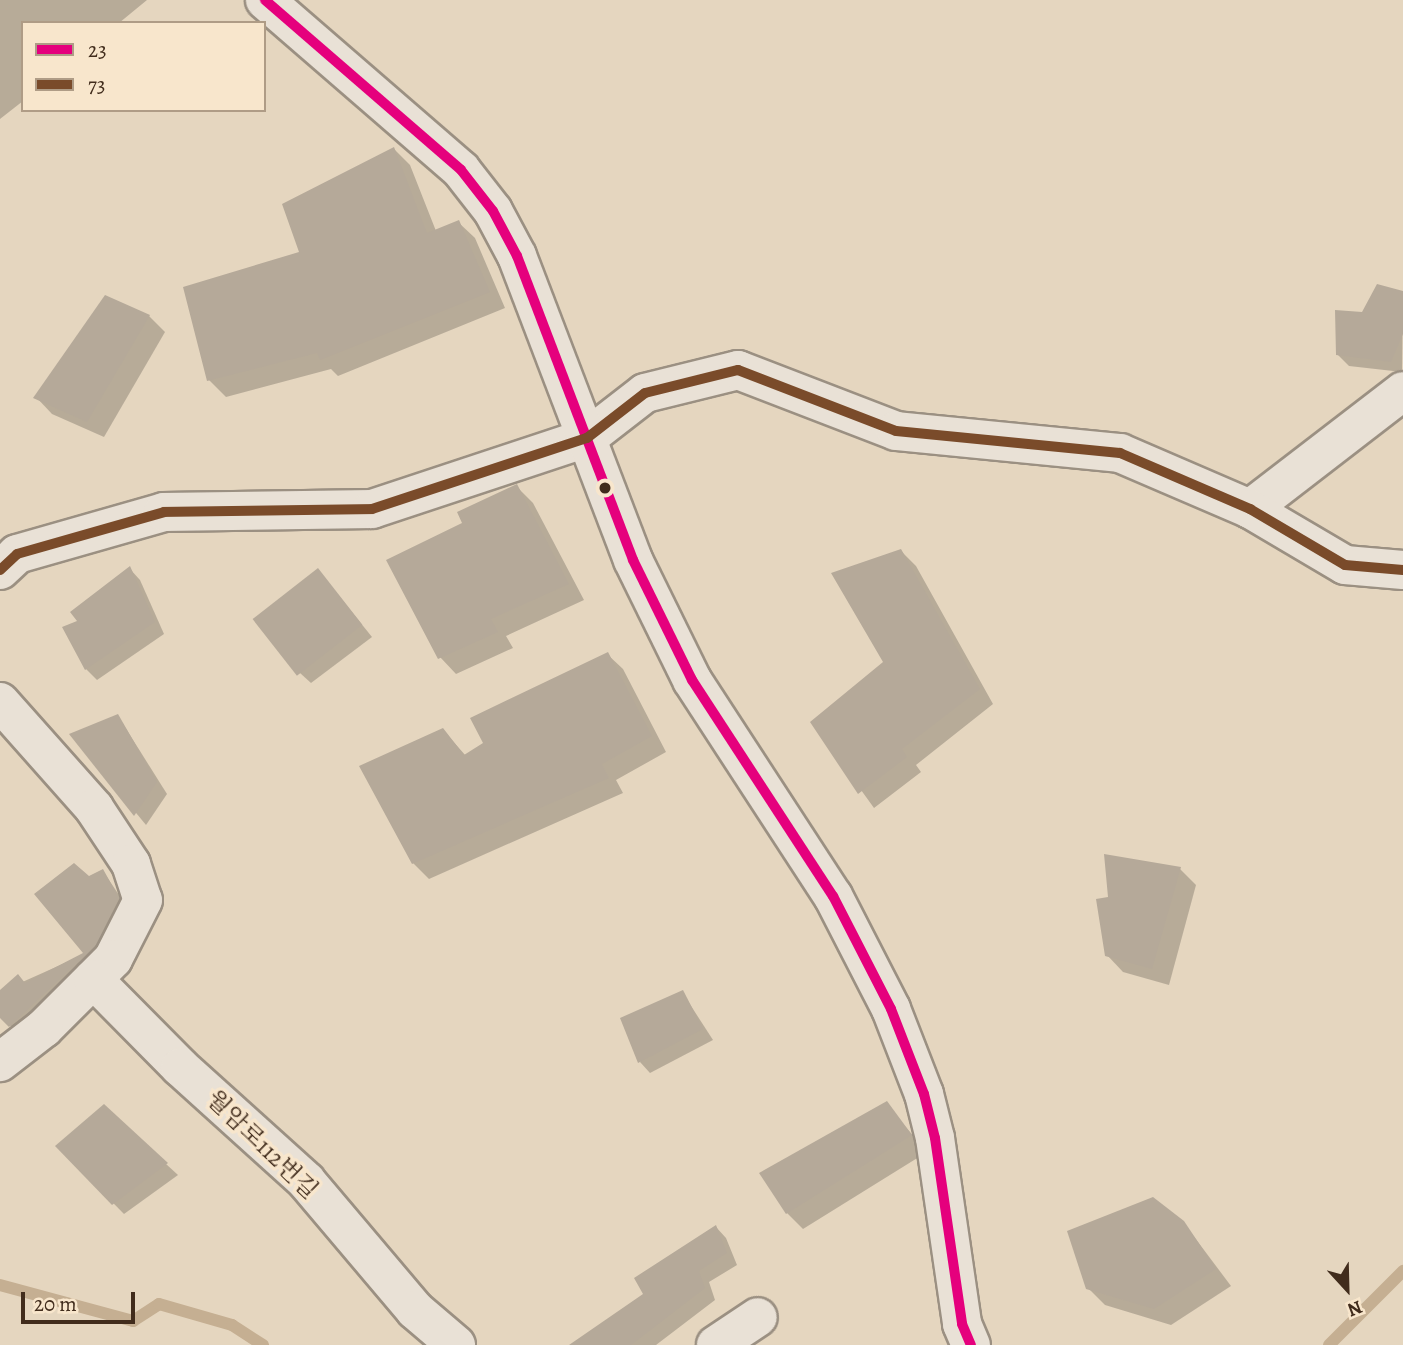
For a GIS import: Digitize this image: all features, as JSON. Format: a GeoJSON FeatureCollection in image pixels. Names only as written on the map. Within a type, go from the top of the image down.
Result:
{"type":"FeatureCollection","features":[{"type":"Feature","properties":{"kind":"street"},"geometry":{"type":"LineString","coordinates":[[265,0],[461,170],[493,211],[517,256],[633,560],[692,680],[832,896],[891,1009],[924,1094],[935,1138],[962,1324],[971,1345]]}},
{"type":"Feature","properties":{"kind":"street"},"geometry":{"type":"LineString","coordinates":[[0,570],[18,554],[164,512],[372,509],[587,438],[645,393],[738,370],[896,430],[1120,453],[1250,509],[1346,565],[1403,570]]}},
{"type":"Feature","properties":{"kind":"street"},"geometry":{"type":"LineString","coordinates":[[1250,509],[1403,391]]}},
{"type":"Feature","properties":{"kind":"street"},"geometry":{"type":"LineString","coordinates":[[0,702],[94,808],[131,864],[142,900],[113,960],[44,1028],[0,1062]]}},
{"type":"Feature","properties":{"kind":"street","name":"월암로112번길"},"geometry":{"type":"LineString","coordinates":[[93,979],[180,1067],[306,1181],[415,1310],[456,1345]]}},
{"type":"Feature","properties":{"kind":"street"},"geometry":{"type":"LineString","coordinates":[[716,1345],[758,1317]]}},
{"type":"Feature","properties":{"kind":"building"},"geometry":{"type":"Polygon","coordinates":[[[394,147],[427,233],[459,220],[490,292],[320,360],[317,353],[207,381],[183,287],[299,252],[282,204],[394,147]]]}},
{"type":"Feature","properties":{"kind":"building"},"geometry":{"type":"Polygon","coordinates":[[[1377,284],[1403,291],[1403,334],[1391,362],[1336,355],[1335,310],[1362,312],[1377,284]]]}},
{"type":"Feature","properties":{"kind":"building"},"geometry":{"type":"Polygon","coordinates":[[[105,295],[150,315],[87,422],[33,398],[105,295]]]}},
{"type":"Feature","properties":{"kind":"building"},"geometry":{"type":"Polygon","coordinates":[[[517,484],[569,584],[491,619],[498,632],[438,659],[386,560],[462,523],[457,512],[517,484]]]}},
{"type":"Feature","properties":{"kind":"building"},"geometry":{"type":"Polygon","coordinates":[[[901,549],[980,689],[902,749],[907,757],[858,794],[810,722],[883,662],[831,573],[901,549]]]}},
{"type":"Feature","properties":{"kind":"building"},"geometry":{"type":"Polygon","coordinates":[[[130,566],[155,622],[85,670],[62,627],[77,621],[70,612],[130,566]]]}},
{"type":"Feature","properties":{"kind":"building"},"geometry":{"type":"Polygon","coordinates":[[[318,568],[362,625],[297,676],[253,619],[318,568]]]}},
{"type":"Feature","properties":{"kind":"building"},"geometry":{"type":"Polygon","coordinates":[[[608,652],[652,736],[602,764],[609,778],[412,864],[359,766],[443,728],[464,755],[483,743],[470,718],[608,652]]]}},
{"type":"Feature","properties":{"kind":"building"},"geometry":{"type":"Polygon","coordinates":[[[118,714],[157,782],[134,816],[69,734],[118,714]]]}},
{"type":"Feature","properties":{"kind":"building"},"geometry":{"type":"Polygon","coordinates":[[[1104,854],[1181,867],[1152,969],[1105,956],[1096,899],[1108,897],[1104,854]]]}},
{"type":"Feature","properties":{"kind":"building"},"geometry":{"type":"Polygon","coordinates":[[[74,863],[89,876],[103,869],[119,898],[96,945],[9,1027],[0,1018],[0,990],[18,974],[25,983],[83,953],[34,894],[74,863]]]}},
{"type":"Feature","properties":{"kind":"building"},"geometry":{"type":"Polygon","coordinates":[[[683,990],[703,1029],[638,1063],[620,1018],[683,990]]]}},
{"type":"Feature","properties":{"kind":"building"},"geometry":{"type":"Polygon","coordinates":[[[887,1101],[912,1135],[786,1214],[759,1173],[887,1101]]]}},
{"type":"Feature","properties":{"kind":"building"},"geometry":{"type":"Polygon","coordinates":[[[104,1104],[168,1163],[112,1205],[55,1146],[104,1104]]]}},
{"type":"Feature","properties":{"kind":"building"},"geometry":{"type":"Polygon","coordinates":[[[1153,1197],[1184,1221],[1216,1269],[1154,1309],[1086,1289],[1067,1231],[1153,1197]]]}},
{"type":"Feature","properties":{"kind":"building"},"geometry":{"type":"Polygon","coordinates":[[[716,1225],[727,1253],[699,1271],[705,1288],[631,1345],[569,1345],[643,1294],[634,1278],[716,1225]]]}},
{"type":"Feature","properties":{"kind":"waterway"},"geometry":{"type":"LineString","coordinates":[[1329,1345],[1403,1271]]}},
{"type":"Feature","properties":{"kind":"waterway"},"geometry":{"type":"LineString","coordinates":[[0,1285],[133,1321],[159,1304],[232,1325],[263,1345]]}},
{"type":"Feature","properties":{"kind":"transit line","name":"23"},"geometry":{"type":"LineString","coordinates":[[265,0],[461,170],[493,211],[517,256],[633,560],[692,680],[833,896],[891,1009],[924,1094],[935,1138],[962,1324],[971,1345]]}},
{"type":"Feature","properties":{"kind":"transit line","name":"73"},"geometry":{"type":"LineString","coordinates":[[0,570],[17,554],[164,512],[372,509],[587,438],[645,393],[738,370],[896,431],[1120,453],[1250,509],[1345,565],[1403,570]]}}]}
